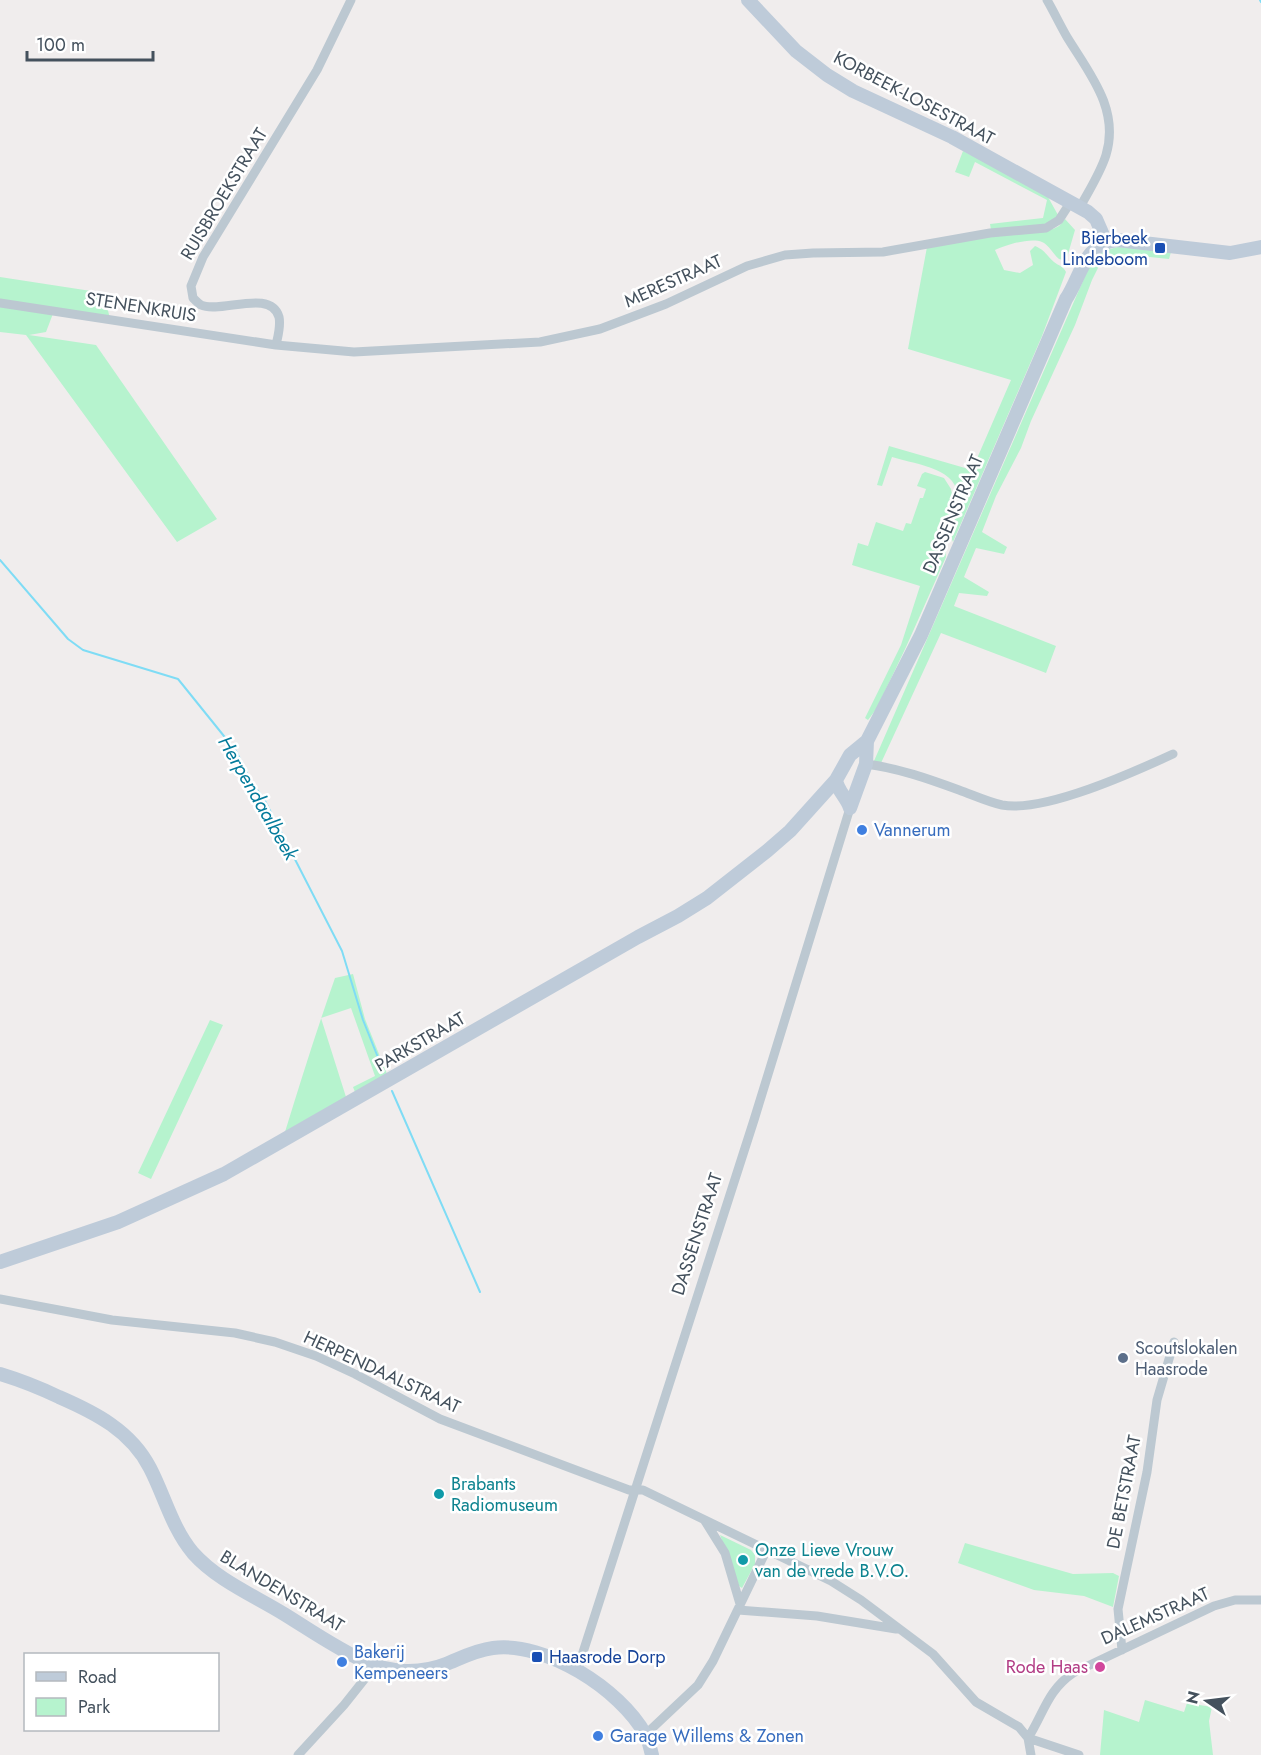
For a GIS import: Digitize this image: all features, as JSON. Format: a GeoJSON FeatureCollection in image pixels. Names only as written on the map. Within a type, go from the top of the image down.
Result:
{"type":"FeatureCollection","features":[{"type":"Feature","properties":{"kind":"street","name":"RUISBROEKSTRAAT"},"geometry":{"type":"LineString","coordinates":[[276,345],[280,324],[279,315],[274,309],[266,304],[256,303],[214,307],[201,305],[193,298],[191,286],[203,257],[317,70],[351,0]]}},
{"type":"Feature","properties":{"kind":"street","name":"KORBEEK-LOSESTRAAT"},"geometry":{"type":"LineString","coordinates":[[748,0],[796,51],[827,75],[853,91],[952,137],[1074,206]]}},
{"type":"Feature","properties":{"kind":"street","name":"MERESTRAAT"},"geometry":{"type":"LineString","coordinates":[[276,345],[354,352],[519,344],[570,337],[635,317],[747,267],[786,255],[883,252],[990,233],[1046,228],[1074,206],[1105,157],[1109,133],[1109,120],[1104,100],[1094,77],[1047,0]]}},
{"type":"Feature","properties":{"kind":"street"},"geometry":{"type":"LineString","coordinates":[[1074,206],[1100,240],[1170,244],[1230,253],[1261,247]]}},
{"type":"Feature","properties":{"kind":"street","name":"DASSENSTRAAT"},"geometry":{"type":"LineString","coordinates":[[862,758],[867,741],[921,635],[1066,299],[1085,261],[1100,240]]}},
{"type":"Feature","properties":{"kind":"street","name":"STENENKRUIS"},"geometry":{"type":"LineString","coordinates":[[0,303],[276,345]]}},
{"type":"Feature","properties":{"kind":"street"},"geometry":{"type":"LineString","coordinates":[[843,788],[850,756],[862,758],[997,804],[1017,806],[1049,802],[1111,780],[1173,754]]}},
{"type":"Feature","properties":{"kind":"street"},"geometry":{"type":"LineString","coordinates":[[843,788],[862,758]]}},
{"type":"Feature","properties":{"kind":"street","name":"DASSENSTRAAT"},"geometry":{"type":"LineString","coordinates":[[577,1671],[850,808],[843,788]]}},
{"type":"Feature","properties":{"kind":"street","name":"PARKSTRAAT"},"geometry":{"type":"LineString","coordinates":[[0,1262],[118,1222],[224,1174],[707,898],[752,864],[790,831],[823,794],[843,788]]}},
{"type":"Feature","properties":{"kind":"street","name":"HERPENDAALSTRAAT"},"geometry":{"type":"LineString","coordinates":[[0,1299],[81,1315],[151,1325],[235,1333],[275,1342],[316,1356],[355,1374],[440,1419],[629,1490],[643,1490],[831,1581],[861,1600],[933,1654],[976,1702],[1019,1727],[1028,1738]]}},
{"type":"Feature","properties":{"kind":"street","name":"DE BETSTRAAT"},"geometry":{"type":"LineString","coordinates":[[1122,1650],[1118,1609],[1147,1472],[1157,1400],[1174,1342]]}},
{"type":"Feature","properties":{"kind":"street","name":"BLANDENSTRAAT"},"geometry":{"type":"LineString","coordinates":[[0,1374],[18,1379],[81,1407],[110,1423],[133,1444],[144,1459],[179,1534],[201,1561],[221,1576],[296,1622],[375,1666],[399,1670],[422,1670],[441,1666],[481,1650],[512,1647],[546,1656],[577,1671],[620,1703],[646,1734],[652,1755]]}},
{"type":"Feature","properties":{"kind":"street"},"geometry":{"type":"LineString","coordinates":[[705,1521],[730,1564],[739,1607]]}},
{"type":"Feature","properties":{"kind":"street"},"geometry":{"type":"LineString","coordinates":[[646,1734],[698,1685],[713,1661],[766,1551]]}},
{"type":"Feature","properties":{"kind":"street","name":"DALEMSTRAAT"},"geometry":{"type":"LineString","coordinates":[[1028,1738],[1049,1695],[1060,1682],[1094,1662],[1214,1606],[1235,1600],[1261,1600]]}},
{"type":"Feature","properties":{"kind":"street"},"geometry":{"type":"LineString","coordinates":[[739,1607],[898,1629]]}},
{"type":"Feature","properties":{"kind":"street"},"geometry":{"type":"LineString","coordinates":[[298,1755],[344,1706],[375,1666]]}},
{"type":"Feature","properties":{"kind":"street"},"geometry":{"type":"LineString","coordinates":[[1031,1755],[1028,1738],[1079,1755]]}},
{"type":"Feature","properties":{"kind":"green space"},"geometry":{"type":"Polygon","coordinates":[[[963,151],[1002,170],[1048,197],[1058,215],[1036,227],[991,230],[990,224],[1043,218],[1047,200],[975,162],[969,177],[955,172],[963,151]]]}},
{"type":"Feature","properties":{"kind":"green space"},"geometry":{"type":"Polygon","coordinates":[[[1065,219],[1075,230],[1066,261],[1059,259],[1047,245],[1032,240],[995,250],[1004,270],[1020,273],[1033,265],[1030,251],[1035,246],[1044,251],[1066,272],[1042,336],[953,542],[952,532],[958,499],[956,488],[950,479],[930,467],[892,457],[882,486],[877,485],[889,446],[972,470],[1011,380],[908,349],[927,247],[991,235],[1053,229],[1065,219]]]}},
{"type":"Feature","properties":{"kind":"green space"},"geometry":{"type":"Polygon","coordinates":[[[1118,247],[1171,252],[1169,259],[1121,254],[1108,258],[1100,264],[1021,448],[996,496],[982,532],[1007,547],[1004,554],[976,548],[964,577],[989,592],[987,596],[959,593],[954,606],[1056,646],[1046,673],[941,633],[881,763],[874,761],[1089,267],[1102,251],[1118,247]]]}},
{"type":"Feature","properties":{"kind":"green space"},"geometry":{"type":"Polygon","coordinates":[[[0,277],[104,293],[110,319],[54,311],[46,332],[29,335],[96,345],[217,519],[177,542],[26,335],[0,332],[0,277]]]}},
{"type":"Feature","properties":{"kind":"green space"},"geometry":{"type":"Polygon","coordinates":[[[925,472],[944,478],[951,489],[953,499],[944,540],[946,557],[877,708],[868,720],[865,718],[901,645],[920,586],[852,565],[858,543],[868,546],[876,522],[903,531],[906,523],[911,524],[920,498],[923,498],[926,489],[917,486],[925,472]]]}},
{"type":"Feature","properties":{"kind":"green space"},"geometry":{"type":"Polygon","coordinates":[[[353,974],[365,1019],[387,1074],[355,1092],[353,1087],[375,1076],[351,1008],[321,1018],[335,978],[353,974]]]}},
{"type":"Feature","properties":{"kind":"green space"},"geometry":{"type":"Polygon","coordinates":[[[321,1018],[346,1097],[285,1132],[303,1074],[321,1018]]]}},
{"type":"Feature","properties":{"kind":"green space"},"geometry":{"type":"Polygon","coordinates":[[[210,1020],[223,1025],[151,1179],[138,1173],[210,1020]]]}},
{"type":"Feature","properties":{"kind":"green space"},"geometry":{"type":"Polygon","coordinates":[[[720,1535],[751,1550],[755,1555],[755,1564],[742,1588],[739,1586],[720,1535]]]}},
{"type":"Feature","properties":{"kind":"green space"},"geometry":{"type":"Polygon","coordinates":[[[965,1543],[1073,1574],[1113,1573],[1119,1576],[1113,1607],[1084,1596],[1034,1590],[958,1563],[965,1543]]]}},
{"type":"Feature","properties":{"kind":"green space"},"geometry":{"type":"Polygon","coordinates":[[[1145,1700],[1184,1712],[1187,1703],[1212,1707],[1209,1721],[1213,1755],[1100,1755],[1104,1710],[1139,1722],[1145,1700]]]}},
{"type":"Feature","properties":{"kind":"waterway","name":"Herpendaalbeek"},"geometry":{"type":"LineString","coordinates":[[0,560],[68,639],[83,650],[178,679],[236,751],[253,785],[263,797],[342,951],[363,1020],[381,1065]]}},
{"type":"Feature","properties":{"kind":"waterway","name":"Herpendaalbeek"},"geometry":{"type":"LineString","coordinates":[[392,1091],[480,1292]]}},
{"type":"Feature","properties":{"kind":"place","name":"Bierbeek Lindeboom"},"geometry":{"type":"Point","coordinates":[1160,248]}},
{"type":"Feature","properties":{"kind":"place","name":"Vannerum"},"geometry":{"type":"Point","coordinates":[862,830]}},
{"type":"Feature","properties":{"kind":"place","name":"Scoutslokalen Haasrode"},"geometry":{"type":"Point","coordinates":[1123,1358]}},
{"type":"Feature","properties":{"kind":"place","name":"Brabants Radiomuseum"},"geometry":{"type":"Point","coordinates":[439,1494]}},
{"type":"Feature","properties":{"kind":"place","name":"Onze Lieve Vrouw van de vrede B.V.O."},"geometry":{"type":"Point","coordinates":[743,1560]}},
{"type":"Feature","properties":{"kind":"place","name":"Haasrode Dorp"},"geometry":{"type":"Point","coordinates":[537,1657]}},
{"type":"Feature","properties":{"kind":"place","name":"Bakerij Kempeneers"},"geometry":{"type":"Point","coordinates":[342,1662]}},
{"type":"Feature","properties":{"kind":"place","name":"Rode Haas"},"geometry":{"type":"Point","coordinates":[1100,1667]}},
{"type":"Feature","properties":{"kind":"place","name":"Garage Willems & Zonen"},"geometry":{"type":"Point","coordinates":[598,1736]}}]}
